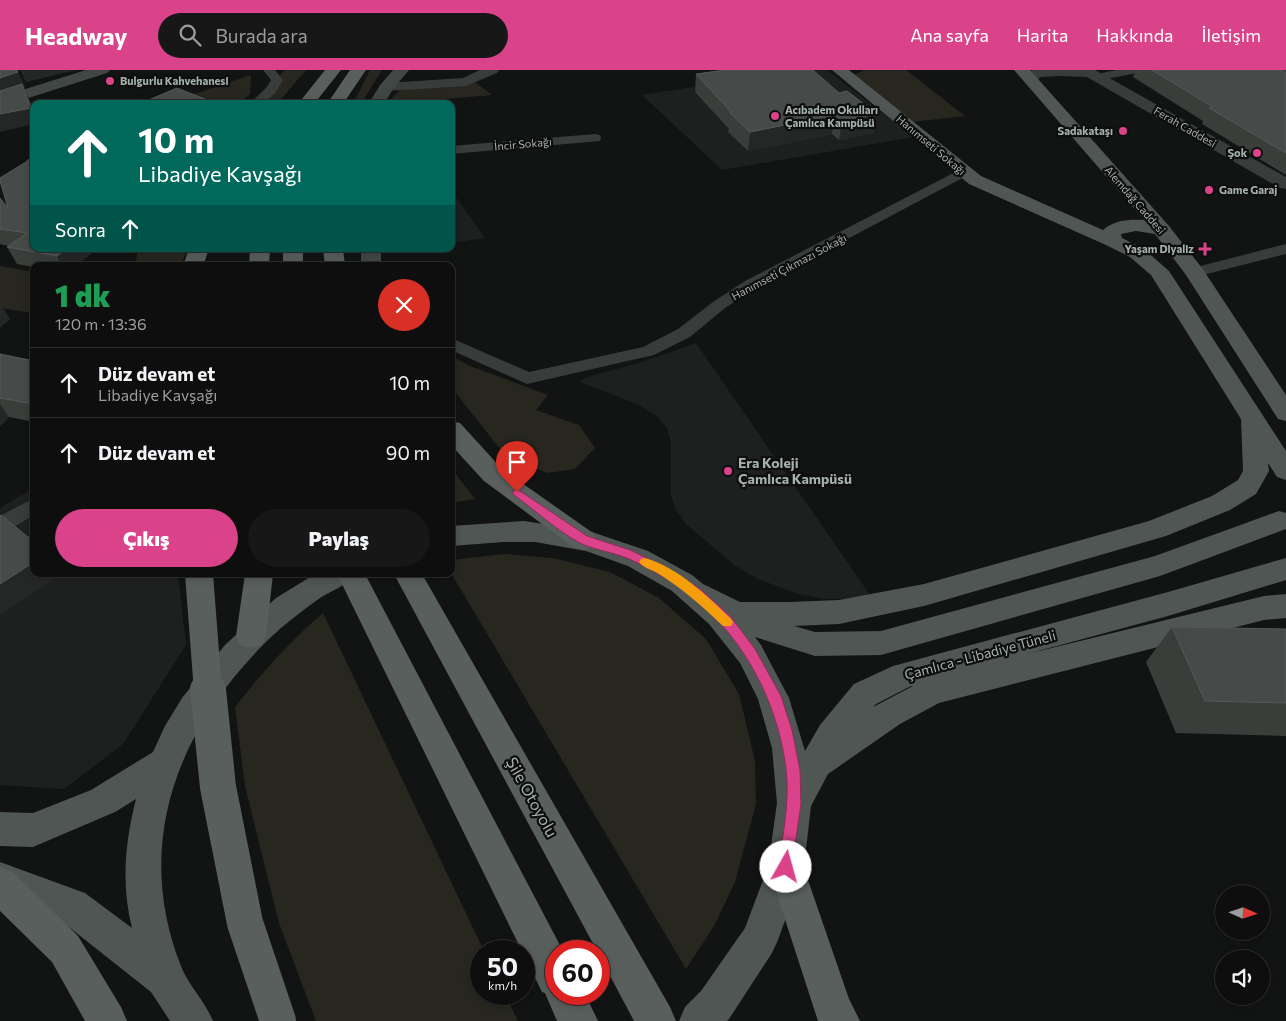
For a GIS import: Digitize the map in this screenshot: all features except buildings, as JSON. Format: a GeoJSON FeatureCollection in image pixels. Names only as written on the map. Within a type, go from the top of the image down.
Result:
{"type":"FeatureCollection","features":[{"type":"Feature","properties":{"kind":"highway"},"geometry":{"type":"LineString","coordinates":[[292,100],[315,70]]}},
{"type":"Feature","properties":{"kind":"highway"},"geometry":{"type":"LineString","coordinates":[[309,100],[333,70]]}},
{"type":"Feature","properties":{"kind":"highway"},"geometry":{"type":"LineString","coordinates":[[338,100],[359,70]]}},
{"type":"Feature","properties":{"kind":"highway"},"geometry":{"type":"LineString","coordinates":[[347,100],[359,70]]}},
{"type":"Feature","properties":{"kind":"highway"},"geometry":{"type":"LineString","coordinates":[[455,433],[493,475],[583,540]]}},
{"type":"Feature","properties":{"kind":"highway"},"geometry":{"type":"LineString","coordinates":[[199,577],[218,787],[245,923],[278,1021]]}},
{"type":"Feature","properties":{"kind":"highway"},"geometry":{"type":"LineString","coordinates":[[251,636],[259,577]]}},
{"type":"Feature","properties":{"kind":"highway"},"geometry":{"type":"LineString","coordinates":[[353,577],[545,956]]}},
{"type":"Feature","properties":{"kind":"highway","name":"Şile Otoyolu"},"geometry":{"type":"LineString","coordinates":[[410,577],[656,1021]]}},
{"type":"Feature","properties":{"kind":"highway"},"geometry":{"type":"LineString","coordinates":[[786,867],[834,1009],[840,1021]]}},
{"type":"Feature","properties":{"kind":"highway"},"geometry":{"type":"LineString","coordinates":[[0,885],[65,949],[107,1021]]}},
{"type":"Feature","properties":{"kind":"highway"},"geometry":{"type":"LineString","coordinates":[[570,1005],[578,1021]]}},
{"type":"Feature","properties":{"kind":"main road"},"geometry":{"type":"LineString","coordinates":[[378,100],[386,87],[401,70]]}},
{"type":"Feature","properties":{"kind":"main road","name":"Hanımseti Sokağı"},"geometry":{"type":"LineString","coordinates":[[840,70],[860,76],[962,172],[986,186],[1113,241]]}},
{"type":"Feature","properties":{"kind":"main road"},"geometry":{"type":"LineString","coordinates":[[0,102],[99,71]]}},
{"type":"Feature","properties":{"kind":"main road","name":"Alemdağ Caddesi"},"geometry":{"type":"LineString","coordinates":[[1021,74],[1162,230],[1195,272],[1286,413]]}},
{"type":"Feature","properties":{"kind":"main road"},"geometry":{"type":"LineString","coordinates":[[1162,230],[1140,226],[1121,226],[1111,232],[1113,241],[1137,253],[1159,271],[1286,471]]}},
{"type":"Feature","properties":{"kind":"main road"},"geometry":{"type":"LineString","coordinates":[[736,613],[790,614],[839,612],[924,595],[1156,529],[1221,503],[1247,487],[1256,471],[1252,416]]}},
{"type":"Feature","properties":{"kind":"main road"},"geometry":{"type":"LineString","coordinates":[[455,536],[486,532],[535,532],[583,540],[626,553],[661,570],[696,593],[770,631],[815,644],[882,643],[1160,565],[1279,521]]}},
{"type":"Feature","properties":{"kind":"main road","name":"Çamlıca - Libadiye Tüneli"},"geometry":{"type":"LineString","coordinates":[[698,1021],[715,1005],[758,940],[786,867],[794,804],[831,735],[865,694],[904,675],[1168,604],[1286,569]]}},
{"type":"Feature","properties":{"kind":"main road"},"geometry":{"type":"LineString","coordinates":[[192,1021],[165,978],[148,924],[143,868],[150,812],[165,762],[196,701],[251,636],[285,607],[334,577]]}},
{"type":"Feature","properties":{"kind":"main road"},"geometry":{"type":"LineString","coordinates":[[696,593],[725,620],[751,653],[774,696],[786,730],[793,770],[794,804]]}},
{"type":"Feature","properties":{"kind":"main road"},"geometry":{"type":"LineString","coordinates":[[814,766],[889,714],[932,691],[1264,608],[1286,606]]}},
{"type":"Feature","properties":{"kind":"main road"},"geometry":{"type":"LineString","coordinates":[[0,829],[33,830],[104,801],[165,762]]}},
{"type":"Feature","properties":{"kind":"main road"},"geometry":{"type":"LineString","coordinates":[[0,880],[72,906],[165,978]]}},
{"type":"Feature","properties":{"kind":"street"},"geometry":{"type":"LineString","coordinates":[[260,100],[271,90],[277,80],[269,70]]}},
{"type":"Feature","properties":{"kind":"street"},"geometry":{"type":"LineString","coordinates":[[386,87],[466,82],[492,70]]}},
{"type":"Feature","properties":{"kind":"street"},"geometry":{"type":"LineString","coordinates":[[1021,74],[1062,70],[1088,72],[1137,70]]}},
{"type":"Feature","properties":{"kind":"street","name":"Ferah Caddesi"},"geometry":{"type":"LineString","coordinates":[[1088,72],[1286,184]]}},
{"type":"Feature","properties":{"kind":"street","name":"İncir Sokağı"},"geometry":{"type":"LineString","coordinates":[[455,150],[595,138]]}},
{"type":"Feature","properties":{"kind":"street","name":"Hanımseti Çıkmazı Sokağı"},"geometry":{"type":"LineString","coordinates":[[455,345],[527,378],[648,351],[668,342],[751,284],[962,172]]}},
{"type":"Feature","properties":{"kind":"street"},"geometry":{"type":"LineString","coordinates":[[1195,272],[1286,249]]}},
{"type":"Feature","properties":{"kind":"street"},"geometry":{"type":"LineString","coordinates":[[0,526],[30,507]]}},
{"type":"Feature","properties":{"kind":"shaded area"},"geometry":{"type":"Polygon","coordinates":[[[285,70],[306,70],[280,100],[257,100],[285,70]]]}},
{"type":"Feature","properties":{"kind":"shaded area"},"geometry":{"type":"Polygon","coordinates":[[[370,70],[382,70],[364,100],[355,100],[370,70]]]}},
{"type":"Feature","properties":{"kind":"shaded area","name":"Acıbadem Okulları Çamlıca Kampüsü"},"geometry":{"type":"Polygon","coordinates":[[[802,70],[827,70],[914,137],[722,170],[642,95],[802,70]]]}},
{"type":"Feature","properties":{"kind":"shaded area"},"geometry":{"type":"Polygon","coordinates":[[[865,70],[906,70],[965,116],[913,122],[854,75],[865,70]]]}},
{"type":"Feature","properties":{"kind":"shaded area"},"geometry":{"type":"Polygon","coordinates":[[[251,75],[250,94],[243,100],[188,100],[183,98],[251,75]]]}},
{"type":"Feature","properties":{"kind":"shaded area"},"geometry":{"type":"Polygon","coordinates":[[[475,82],[492,95],[433,100],[390,100],[402,88],[475,82]]]}},
{"type":"Feature","properties":{"kind":"shaded area"},"geometry":{"type":"Polygon","coordinates":[[[455,196],[485,238],[455,242],[455,196]]]}},
{"type":"Feature","properties":{"kind":"shaded area"},"geometry":{"type":"Polygon","coordinates":[[[138,252],[186,252],[182,262],[135,262],[138,252]]]}},
{"type":"Feature","properties":{"kind":"shaded area"},"geometry":{"type":"Polygon","coordinates":[[[0,266],[30,271],[30,312],[0,308],[0,266]]]}},
{"type":"Feature","properties":{"kind":"shaded area","name":"Era Koleji Çamlıca Kampüsü"},"geometry":{"type":"Polygon","coordinates":[[[696,343],[872,598],[823,599],[795,593],[758,579],[734,565],[686,524],[676,510],[671,495],[671,443],[667,428],[657,416],[637,404],[580,382],[584,378],[642,362],[696,343]]]}},
{"type":"Feature","properties":{"kind":"shaded area"},"geometry":{"type":"Polygon","coordinates":[[[455,358],[470,366],[548,395],[536,410],[579,425],[595,448],[575,469],[548,473],[508,459],[455,392],[455,358]]]}},
{"type":"Feature","properties":{"kind":"shaded area"},"geometry":{"type":"Polygon","coordinates":[[[455,473],[475,499],[455,502],[455,473]]]}},
{"type":"Feature","properties":{"kind":"shaded area"},"geometry":{"type":"Polygon","coordinates":[[[30,490],[30,577],[178,577],[186,645],[123,744],[64,789],[0,785],[0,508],[30,490]]]}},
{"type":"Feature","properties":{"kind":"shaded area"},"geometry":{"type":"Polygon","coordinates":[[[504,554],[553,558],[610,572],[659,598],[706,639],[739,694],[755,761],[756,804],[735,882],[714,926],[686,969],[453,577],[455,577],[455,560],[504,554]]]}},
{"type":"Feature","properties":{"kind":"shaded area"},"geometry":{"type":"Polygon","coordinates":[[[323,613],[479,940],[470,940],[470,1005],[510,1005],[518,1021],[316,1021],[279,923],[245,786],[235,707],[299,635],[323,613]]]}},
{"type":"Feature","properties":{"kind":"slow traffic"},"geometry":{"type":"LineString","coordinates":[[645,562],[696,593],[727,622]]}},
{"type":"Feature","properties":{"kind":"place","name":"Bulgurlu Kahvehanesi"},"geometry":{"type":"Point","coordinates":[110,81]}},
{"type":"Feature","properties":{"kind":"place","name":"Acıbadem Okulları Çamlıca Kampüsü"},"geometry":{"type":"Point","coordinates":[775,116]}},
{"type":"Feature","properties":{"kind":"place","name":"Sadakataşı"},"geometry":{"type":"Point","coordinates":[1123,131]}},
{"type":"Feature","properties":{"kind":"place","name":"Şok"},"geometry":{"type":"Point","coordinates":[1257,153]}},
{"type":"Feature","properties":{"kind":"place","name":"Game Garaj"},"geometry":{"type":"Point","coordinates":[1209,190]}},
{"type":"Feature","properties":{"kind":"place","name":"Yaşam Diyaliz"},"geometry":{"type":"Point","coordinates":[1205,249]}},
{"type":"Feature","properties":{"kind":"place","name":"Era Koleji Çamlıca Kampüsü"},"geometry":{"type":"Point","coordinates":[728,471]}},
{"type":"Feature","properties":{"kind":"route"},"geometry":{"type":"LineString","coordinates":[[517,492],[583,540],[626,553],[661,570],[696,593],[725,620],[751,653],[774,696],[786,730],[793,770],[794,804],[786,867]]}}]}
